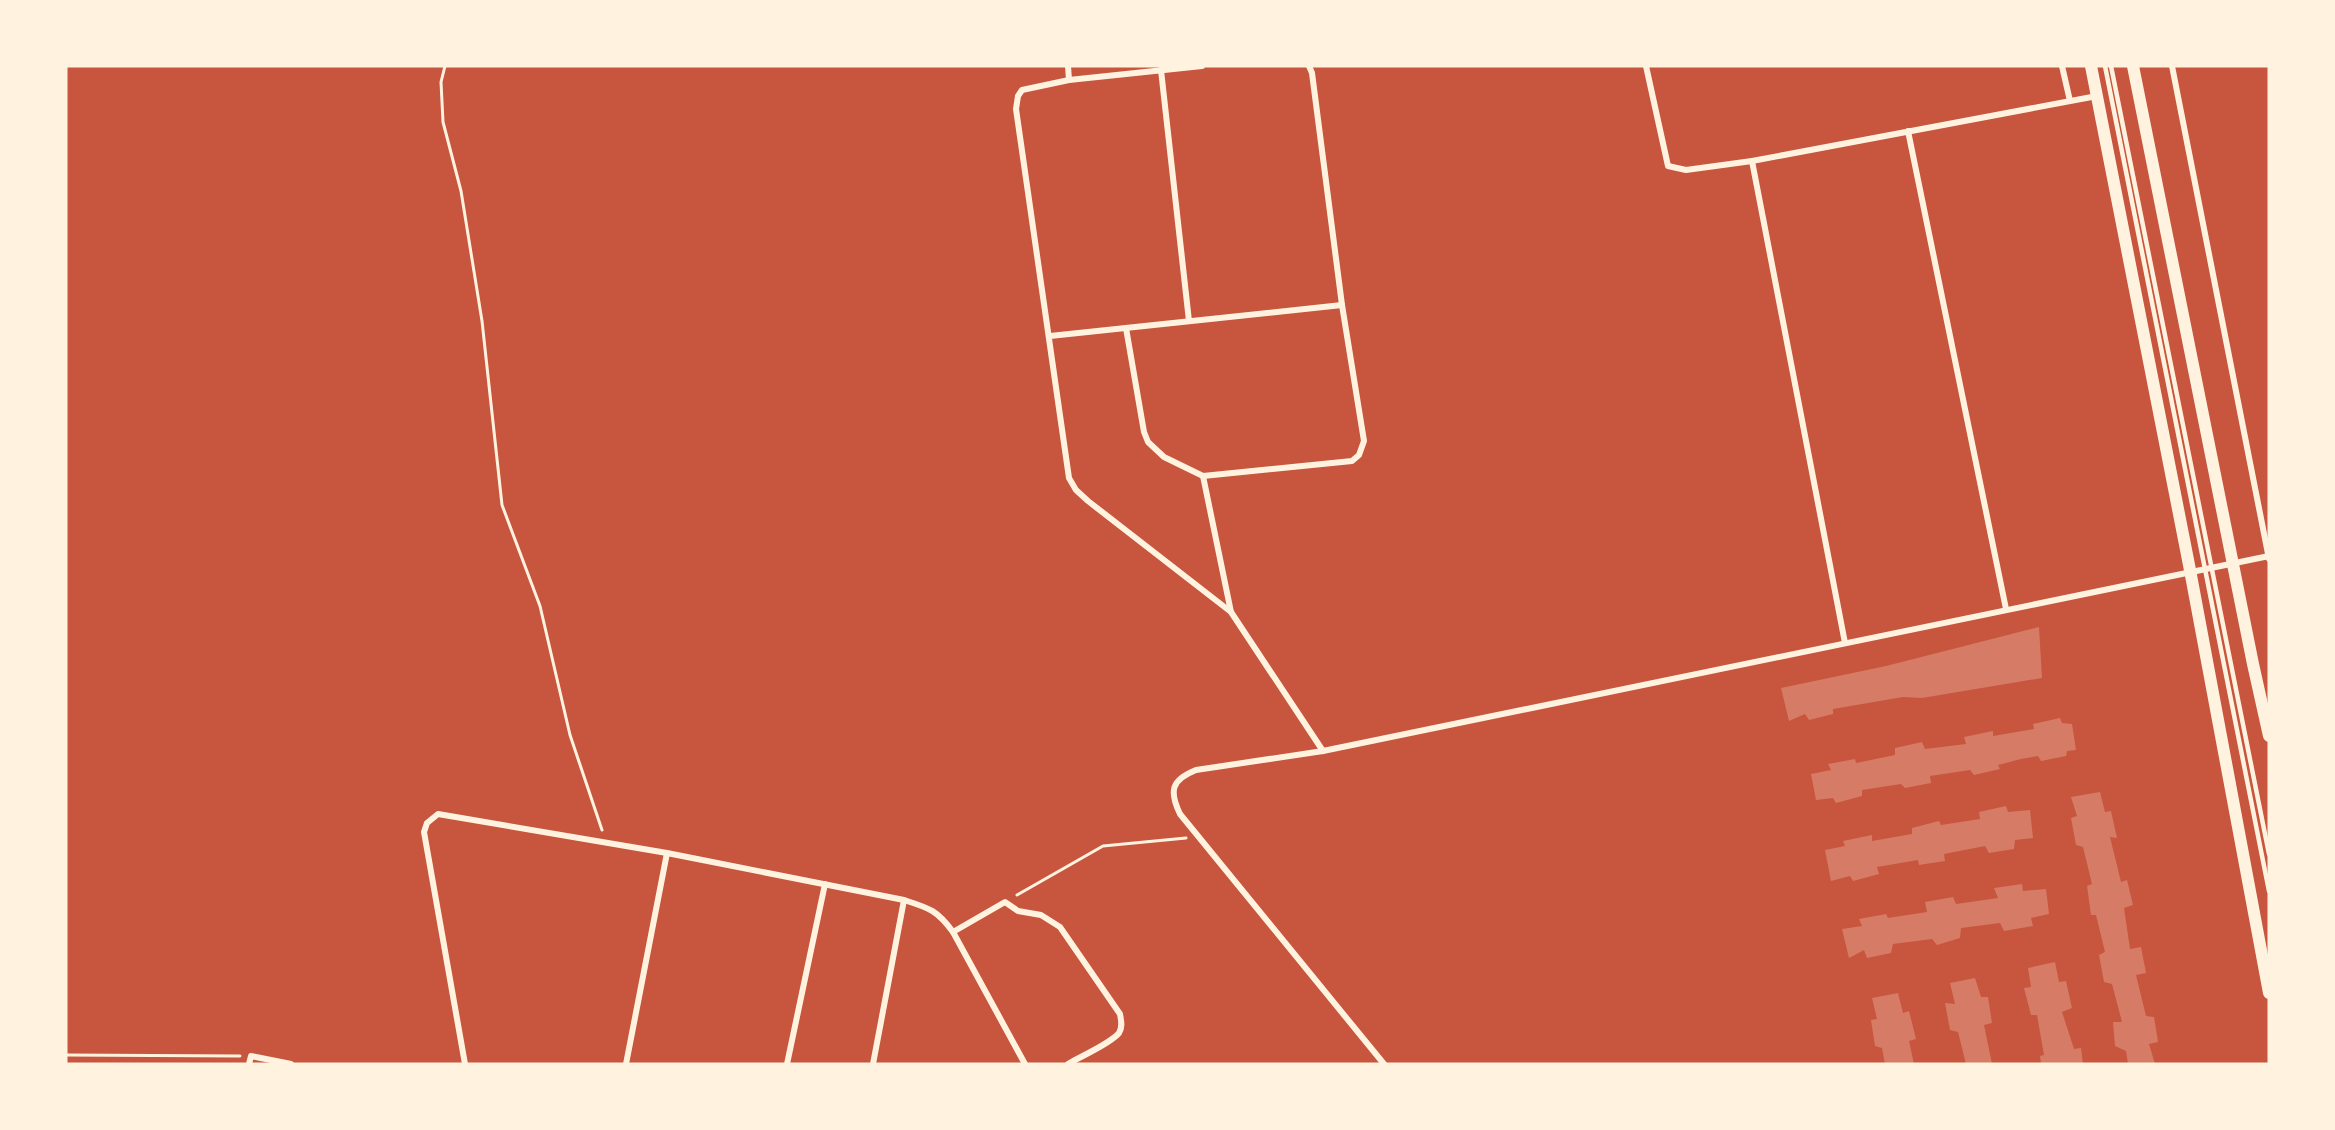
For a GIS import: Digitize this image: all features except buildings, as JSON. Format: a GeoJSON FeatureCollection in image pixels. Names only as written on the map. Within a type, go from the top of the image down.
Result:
{"type":"FeatureCollection","features":[{"type":"Feature","properties":{"kind":"main road"},"geometry":{"type":"LineString","coordinates":[[2091,66],[2190,570],[2269,993]]}},
{"type":"Feature","properties":{"kind":"main road"},"geometry":{"type":"LineString","coordinates":[[2133,66],[2269,736]]}},
{"type":"Feature","properties":{"kind":"street"},"geometry":{"type":"LineString","coordinates":[[1068,66],[1069,80]]}},
{"type":"Feature","properties":{"kind":"street"},"geometry":{"type":"LineString","coordinates":[[1202,66],[1069,80],[1022,90],[1017,101],[1065,461],[1069,478],[1076,490],[1088,501],[1231,612],[1323,751]]}},
{"type":"Feature","properties":{"kind":"street"},"geometry":{"type":"LineString","coordinates":[[1126,328],[1148,442],[1164,457],[1203,476],[1352,460],[1359,455],[1364,441],[1342,305],[1312,73],[1309,66]]}},
{"type":"Feature","properties":{"kind":"street"},"geometry":{"type":"LineString","coordinates":[[1646,66],[1668,166],[1686,170],[1752,161],[2097,96]]}},
{"type":"Feature","properties":{"kind":"street"},"geometry":{"type":"LineString","coordinates":[[2062,66],[2070,101]]}},
{"type":"Feature","properties":{"kind":"street"},"geometry":{"type":"LineString","coordinates":[[1384,1064],[1180,814],[1174,800],[1174,787],[1181,778],[1196,770],[1323,751],[2190,570],[2269,557],[2172,66]]}},
{"type":"Feature","properties":{"kind":"street"},"geometry":{"type":"LineString","coordinates":[[1161,70],[1189,321]]}},
{"type":"Feature","properties":{"kind":"street"},"geometry":{"type":"LineString","coordinates":[[1908,131],[2006,609]]}},
{"type":"Feature","properties":{"kind":"street"},"geometry":{"type":"LineString","coordinates":[[1752,161],[1845,643]]}},
{"type":"Feature","properties":{"kind":"street"},"geometry":{"type":"LineString","coordinates":[[1050,336],[1342,305]]}},
{"type":"Feature","properties":{"kind":"street"},"geometry":{"type":"LineString","coordinates":[[1203,476],[1231,612]]}},
{"type":"Feature","properties":{"kind":"street"},"geometry":{"type":"LineString","coordinates":[[465,1064],[424,832],[427,823],[438,814],[667,853],[904,900],[923,906],[941,916],[953,932],[1025,1064]]}},
{"type":"Feature","properties":{"kind":"street"},"geometry":{"type":"LineString","coordinates":[[626,1064],[667,853]]}},
{"type":"Feature","properties":{"kind":"street"},"geometry":{"type":"LineString","coordinates":[[788,1064],[825,885]]}},
{"type":"Feature","properties":{"kind":"street"},"geometry":{"type":"LineString","coordinates":[[873,1064],[904,900]]}},
{"type":"Feature","properties":{"kind":"street"},"geometry":{"type":"LineString","coordinates":[[953,932],[1005,902],[1018,911],[1041,915],[1060,927],[1120,1014],[1122,1026],[1119,1033],[1068,1064]]}},
{"type":"Feature","properties":{"kind":"street"},"geometry":{"type":"LineString","coordinates":[[249,1064],[251,1056],[291,1064]]}},
{"type":"Feature","properties":{"kind":"lane"},"geometry":{"type":"LineString","coordinates":[[2105,66],[2269,854]]}},
{"type":"Feature","properties":{"kind":"lane"},"geometry":{"type":"LineString","coordinates":[[2111,66],[2269,891]]}},
{"type":"Feature","properties":{"kind":"path"},"geometry":{"type":"LineString","coordinates":[[445,66],[441,82],[443,122],[461,191],[482,321],[502,505],[540,606],[570,735],[607,843]]}},
{"type":"Feature","properties":{"kind":"path"},"geometry":{"type":"LineString","coordinates":[[1005,902],[1103,846],[1158,843],[1198,836]]}},
{"type":"Feature","properties":{"kind":"path"},"geometry":{"type":"LineString","coordinates":[[66,1054],[251,1056]]}}]}
